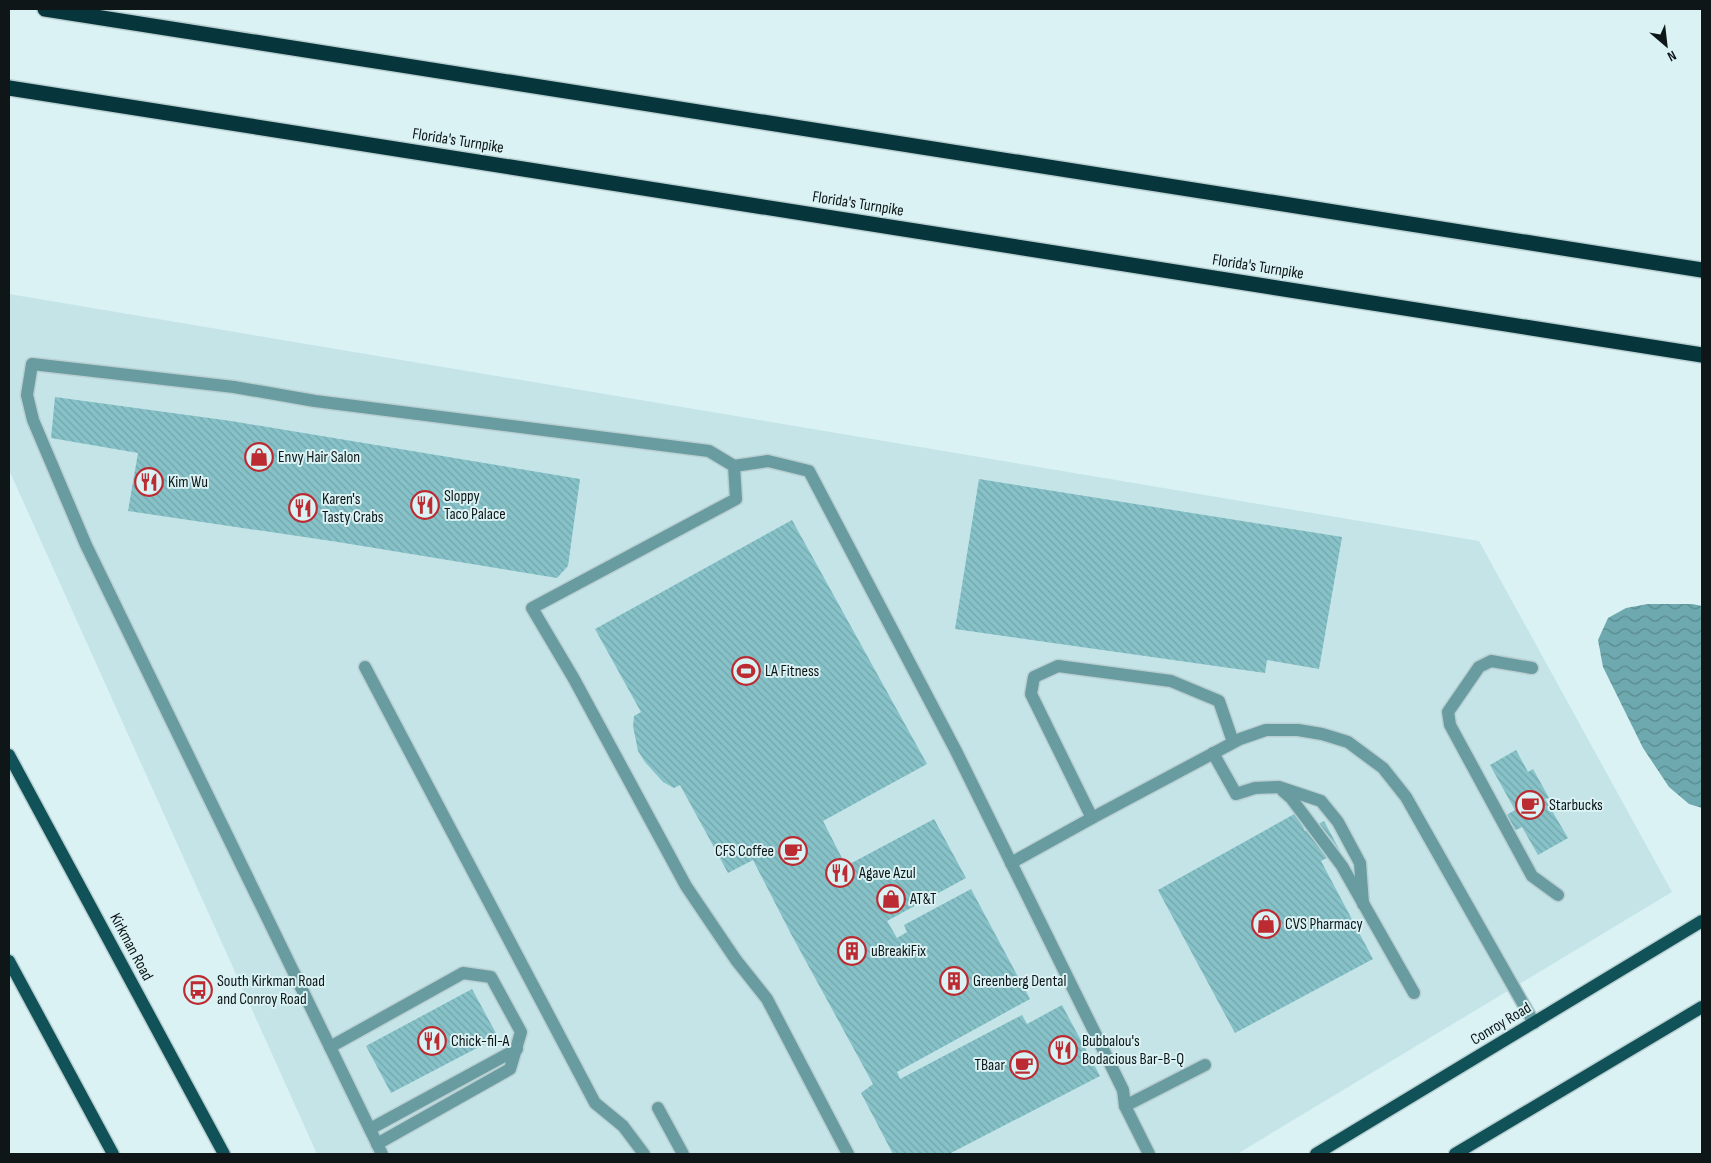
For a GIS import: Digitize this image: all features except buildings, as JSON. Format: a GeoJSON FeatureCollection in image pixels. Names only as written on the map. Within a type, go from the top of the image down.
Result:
{"type":"FeatureCollection","features":[{"type":"Feature","properties":{"kind":"highway"},"geometry":{"type":"LineString","coordinates":[[45,9],[1702,270]]}},
{"type":"Feature","properties":{"kind":"highway","name":"Florida's Turnpike"},"geometry":{"type":"LineString","coordinates":[[9,88],[1702,355]]}},
{"type":"Feature","properties":{"kind":"main road","name":"Kirkman Road"},"geometry":{"type":"LineString","coordinates":[[9,755],[224,1154]]}},
{"type":"Feature","properties":{"kind":"main road","name":"Conroy Road"},"geometry":{"type":"LineString","coordinates":[[1316,1154],[1702,921]]}},
{"type":"Feature","properties":{"kind":"main road"},"geometry":{"type":"LineString","coordinates":[[9,961],[114,1154]]}},
{"type":"Feature","properties":{"kind":"main road"},"geometry":{"type":"LineString","coordinates":[[1455,1154],[1702,1007]]}},
{"type":"Feature","properties":{"kind":"lane"},"geometry":{"type":"LineString","coordinates":[[330,1047],[463,973],[491,977],[521,1032],[510,1069],[379,1149],[132,635],[86,545],[33,420],[27,395],[32,364],[234,387],[315,401],[709,451],[734,466],[768,461],[809,470],[956,751],[1122,1090],[1125,1106],[1149,1154]]}},
{"type":"Feature","properties":{"kind":"lane"},"geometry":{"type":"LineString","coordinates":[[734,466],[736,499],[532,608],[574,679],[686,886],[736,960],[767,999],[848,1154]]}},
{"type":"Feature","properties":{"kind":"lane"},"geometry":{"type":"LineString","coordinates":[[1532,668],[1491,661],[1479,667],[1448,712],[1450,725],[1532,876],[1558,895]]}},
{"type":"Feature","properties":{"kind":"lane"},"geometry":{"type":"LineString","coordinates":[[1092,818],[1031,694],[1034,677],[1058,666],[1171,681],[1219,701],[1233,742]]}},
{"type":"Feature","properties":{"kind":"lane"},"geometry":{"type":"LineString","coordinates":[[365,667],[595,1104],[623,1126],[644,1154]]}},
{"type":"Feature","properties":{"kind":"lane"},"geometry":{"type":"LineString","coordinates":[[1011,863],[1233,742],[1266,730],[1298,730],[1322,734],[1348,742],[1383,768],[1406,797],[1534,1023]]}},
{"type":"Feature","properties":{"kind":"lane"},"geometry":{"type":"LineString","coordinates":[[1213,753],[1236,794],[1255,788],[1279,787],[1321,801],[1338,822],[1360,863],[1363,904]]}},
{"type":"Feature","properties":{"kind":"lane"},"geometry":{"type":"LineString","coordinates":[[1279,787],[1291,798],[1342,866],[1414,994]]}},
{"type":"Feature","properties":{"kind":"lane"},"geometry":{"type":"LineString","coordinates":[[370,1129],[517,1049]]}},
{"type":"Feature","properties":{"kind":"lane"},"geometry":{"type":"LineString","coordinates":[[1125,1106],[1205,1065]]}},
{"type":"Feature","properties":{"kind":"lane"},"geometry":{"type":"LineString","coordinates":[[658,1108],[683,1154]]}},
{"type":"Feature","properties":{"kind":"shaded area"},"geometry":{"type":"Polygon","coordinates":[[[9,294],[1479,541],[1672,892],[1237,1154],[317,1154],[9,470],[9,294]]]}},
{"type":"Feature","properties":{"kind":"water"},"geometry":{"type":"Polygon","coordinates":[[[1648,604],[1692,604],[1702,606],[1702,808],[1689,804],[1669,787],[1643,748],[1603,667],[1598,640],[1608,618],[1626,608],[1648,604]]]}},
{"type":"Feature","properties":{"kind":"place","name":"Envy Hair Salon"},"geometry":{"type":"Point","coordinates":[259,457]}},
{"type":"Feature","properties":{"kind":"place","name":"Kim Wu"},"geometry":{"type":"Point","coordinates":[149,482]}},
{"type":"Feature","properties":{"kind":"place","name":"Sloppy Taco Palace"},"geometry":{"type":"Point","coordinates":[425,505]}},
{"type":"Feature","properties":{"kind":"place","name":"Karen's Tasty Crabs"},"geometry":{"type":"Point","coordinates":[303,508]}},
{"type":"Feature","properties":{"kind":"place","name":"LA Fitness"},"geometry":{"type":"Point","coordinates":[746,671]}},
{"type":"Feature","properties":{"kind":"place","name":"Starbucks"},"geometry":{"type":"Point","coordinates":[1530,805]}},
{"type":"Feature","properties":{"kind":"place","name":"CFS Coffee"},"geometry":{"type":"Point","coordinates":[793,851]}},
{"type":"Feature","properties":{"kind":"place","name":"Agave Azul"},"geometry":{"type":"Point","coordinates":[840,873]}},
{"type":"Feature","properties":{"kind":"place","name":"AT&T"},"geometry":{"type":"Point","coordinates":[891,899]}},
{"type":"Feature","properties":{"kind":"place","name":"CVS Pharmacy"},"geometry":{"type":"Point","coordinates":[1266,924]}},
{"type":"Feature","properties":{"kind":"place","name":"uBreakiFix"},"geometry":{"type":"Point","coordinates":[852,951]}},
{"type":"Feature","properties":{"kind":"place","name":"Greenberg Dental"},"geometry":{"type":"Point","coordinates":[954,981]}},
{"type":"Feature","properties":{"kind":"place","name":"South Kirkman Road and Conroy Road"},"geometry":{"type":"Point","coordinates":[198,990]}},
{"type":"Feature","properties":{"kind":"place","name":"Chick-fil-A"},"geometry":{"type":"Point","coordinates":[432,1041]}},
{"type":"Feature","properties":{"kind":"place","name":"Bubbalou's Bodacious Bar-B-Q"},"geometry":{"type":"Point","coordinates":[1063,1050]}},
{"type":"Feature","properties":{"kind":"place","name":"TBaar"},"geometry":{"type":"Point","coordinates":[1024,1065]}}]}
